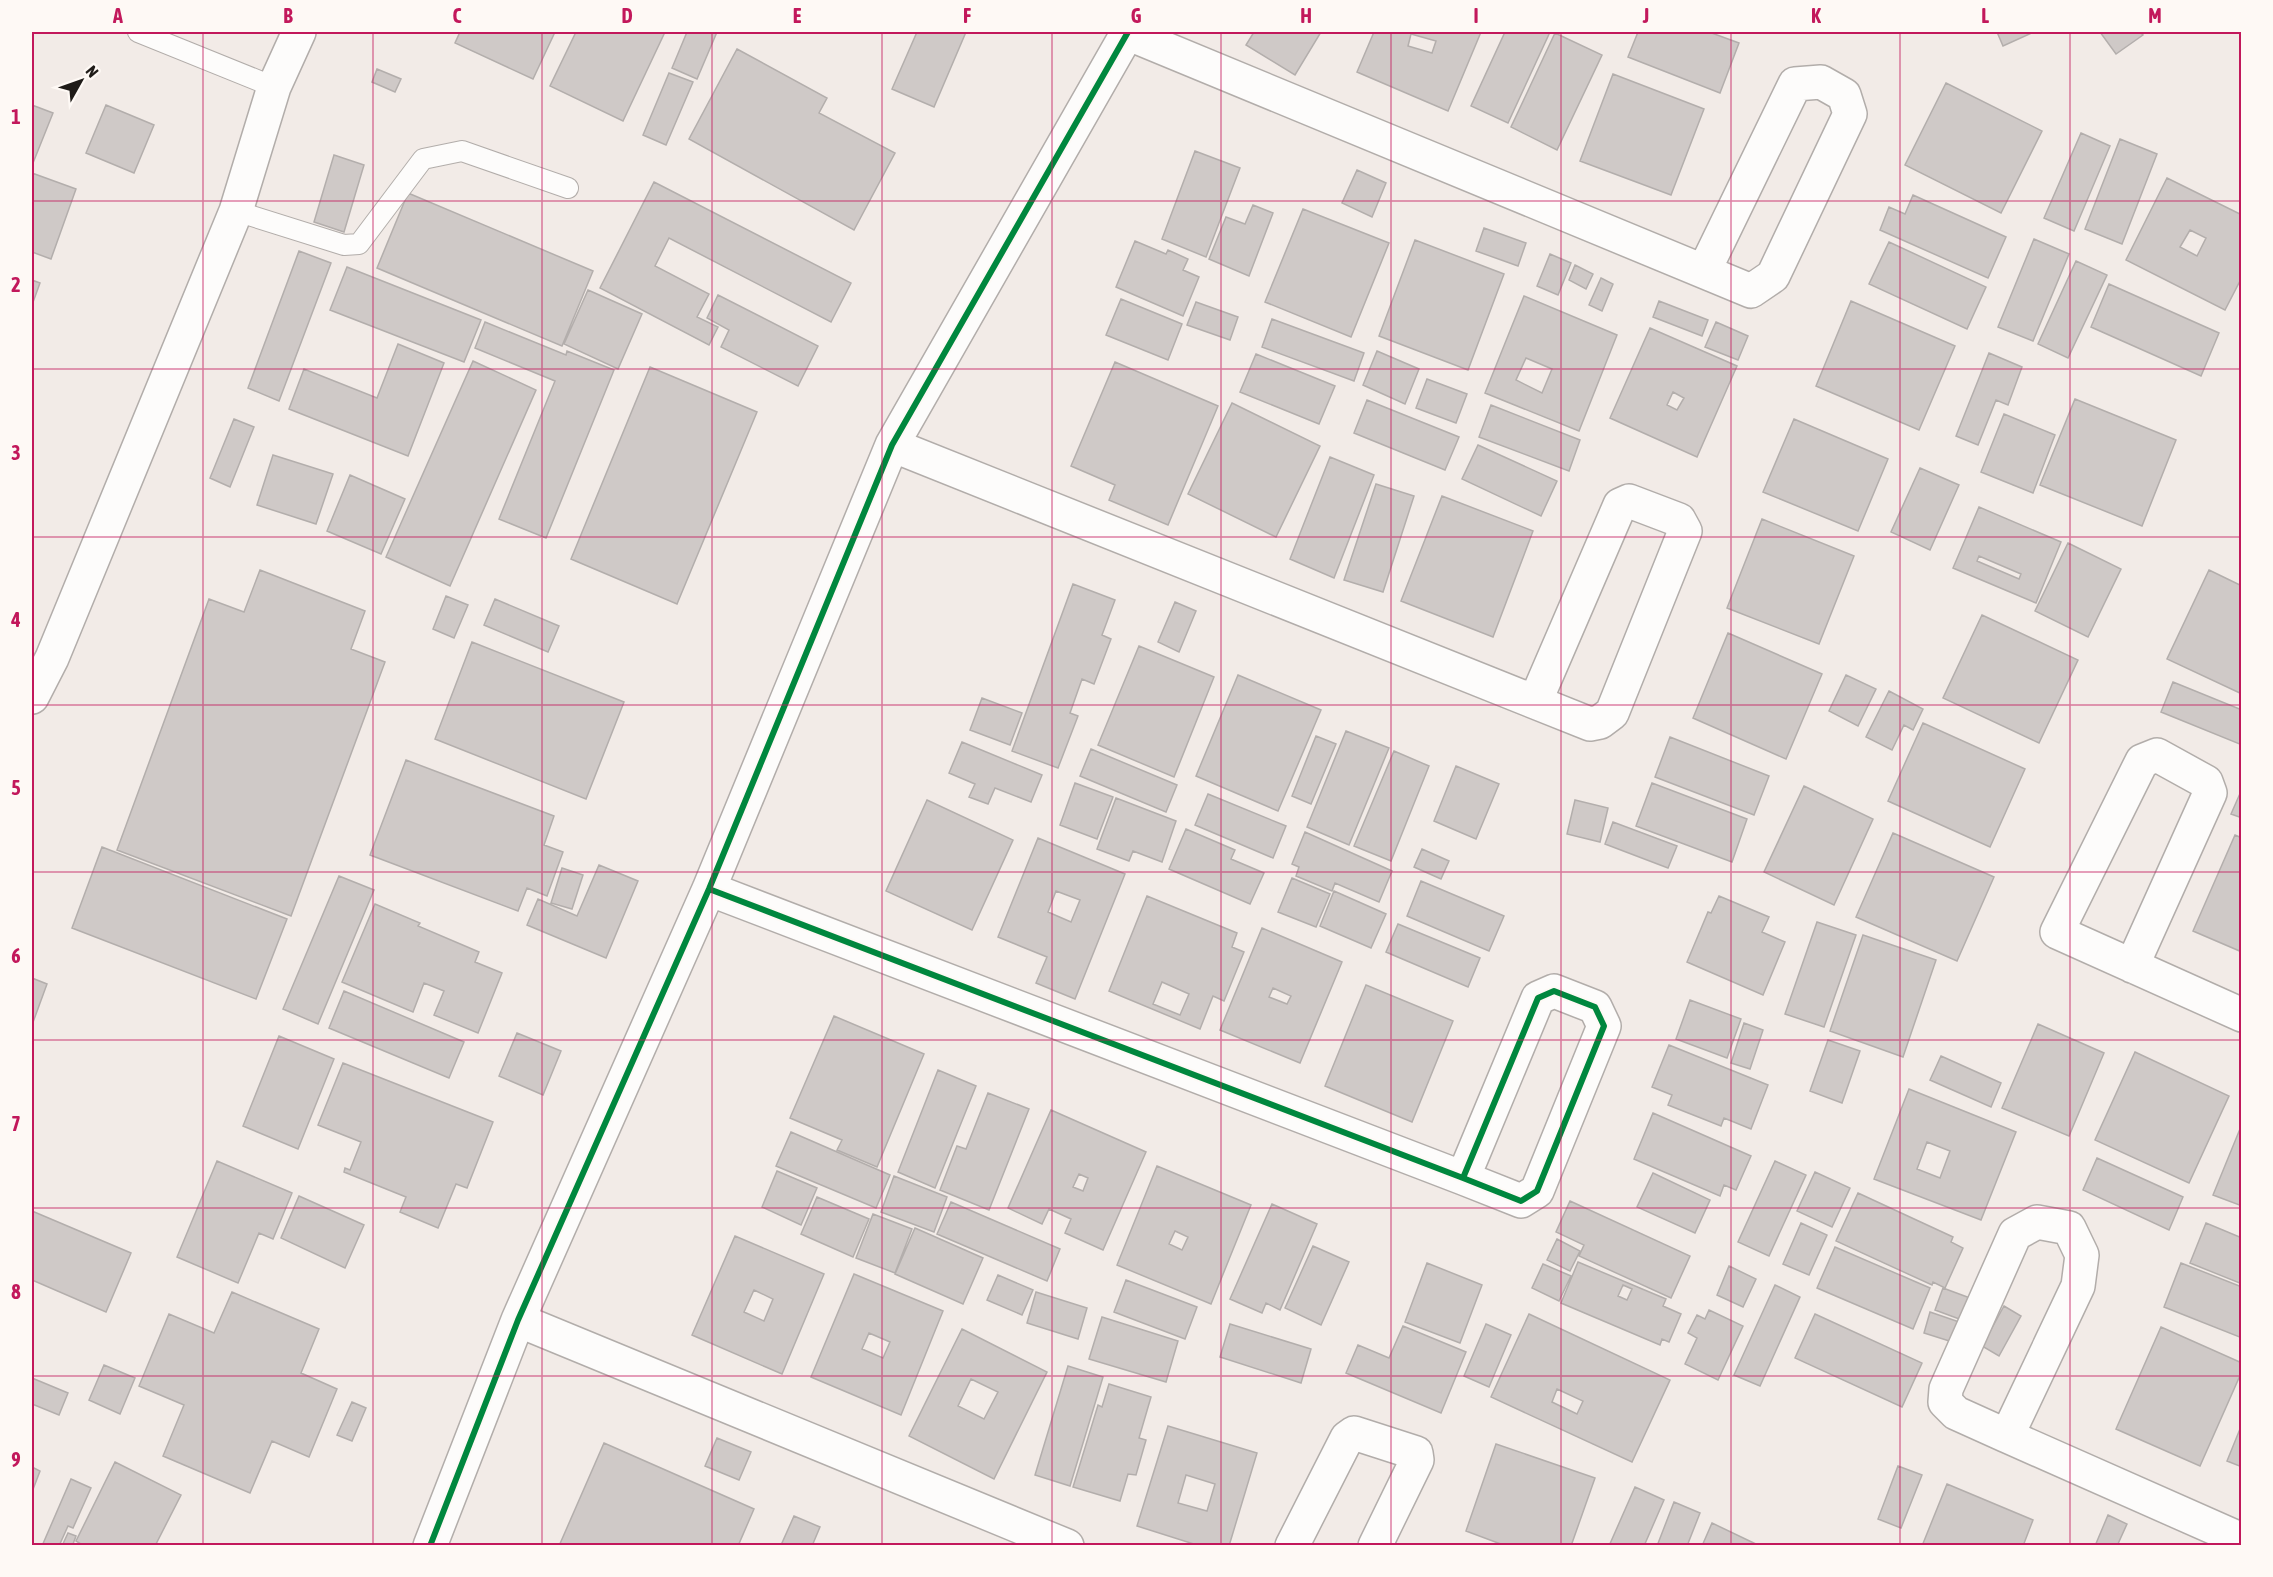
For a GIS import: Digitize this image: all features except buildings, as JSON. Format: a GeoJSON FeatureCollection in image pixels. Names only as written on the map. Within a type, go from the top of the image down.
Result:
{"type":"FeatureCollection","features":[{"type":"Feature","properties":{"kind":"street"},"geometry":{"type":"LineString","coordinates":[[32,697],[42,654],[236,212],[274,87],[299,32]]}},
{"type":"Feature","properties":{"kind":"street"},"geometry":{"type":"LineString","coordinates":[[430,1545],[518,1320],[709,889],[892,445],[1128,32],[1751,291],[1773,276],[1850,114],[1845,95],[1821,82],[1795,84],[1704,271]]}},
{"type":"Feature","properties":{"kind":"street"},"geometry":{"type":"LineString","coordinates":[[892,445],[1590,724],[1600,722],[1612,713],[1684,531],[1679,520],[1629,501],[1620,505],[1535,702]]}},
{"type":"Feature","properties":{"kind":"street"},"geometry":{"type":"LineString","coordinates":[[2132,966],[2210,794],[2206,782],[2157,755],[2142,761],[2057,932],[2132,966],[2241,1015]]}},
{"type":"Feature","properties":{"kind":"street"},"geometry":{"type":"LineString","coordinates":[[709,889],[1521,1201],[1537,1191],[1604,1026],[1594,1007],[1554,991],[1538,998],[1463,1178]]}},
{"type":"Feature","properties":{"kind":"street"},"geometry":{"type":"LineString","coordinates":[[2007,1436],[2078,1286],[2082,1255],[2069,1228],[2037,1222],[2015,1234],[1946,1389],[1945,1402],[1956,1413],[2007,1436],[2241,1540]]}},
{"type":"Feature","properties":{"kind":"street"},"geometry":{"type":"LineString","coordinates":[[518,1320],[1067,1545]]}},
{"type":"Feature","properties":{"kind":"street"},"geometry":{"type":"LineString","coordinates":[[1292,1545],[1347,1438],[1354,1433],[1416,1454],[1417,1460],[1375,1545]]}},
{"type":"Feature","properties":{"kind":"lane"},"geometry":{"type":"LineString","coordinates":[[138,32],[274,87]]}},
{"type":"Feature","properties":{"kind":"lane"},"geometry":{"type":"LineString","coordinates":[[236,212],[344,245],[359,244],[423,159],[462,151],[568,188]]}},
{"type":"Feature","properties":{"kind":"cycle path"},"geometry":{"type":"LineString","coordinates":[[430,1546],[518,1320],[709,889],[892,445],[1128,32]]}},
{"type":"Feature","properties":{"kind":"cycle path"},"geometry":{"type":"LineString","coordinates":[[709,889],[1521,1201],[1537,1191],[1604,1026],[1595,1007],[1554,991],[1538,998],[1463,1178]]}}]}
